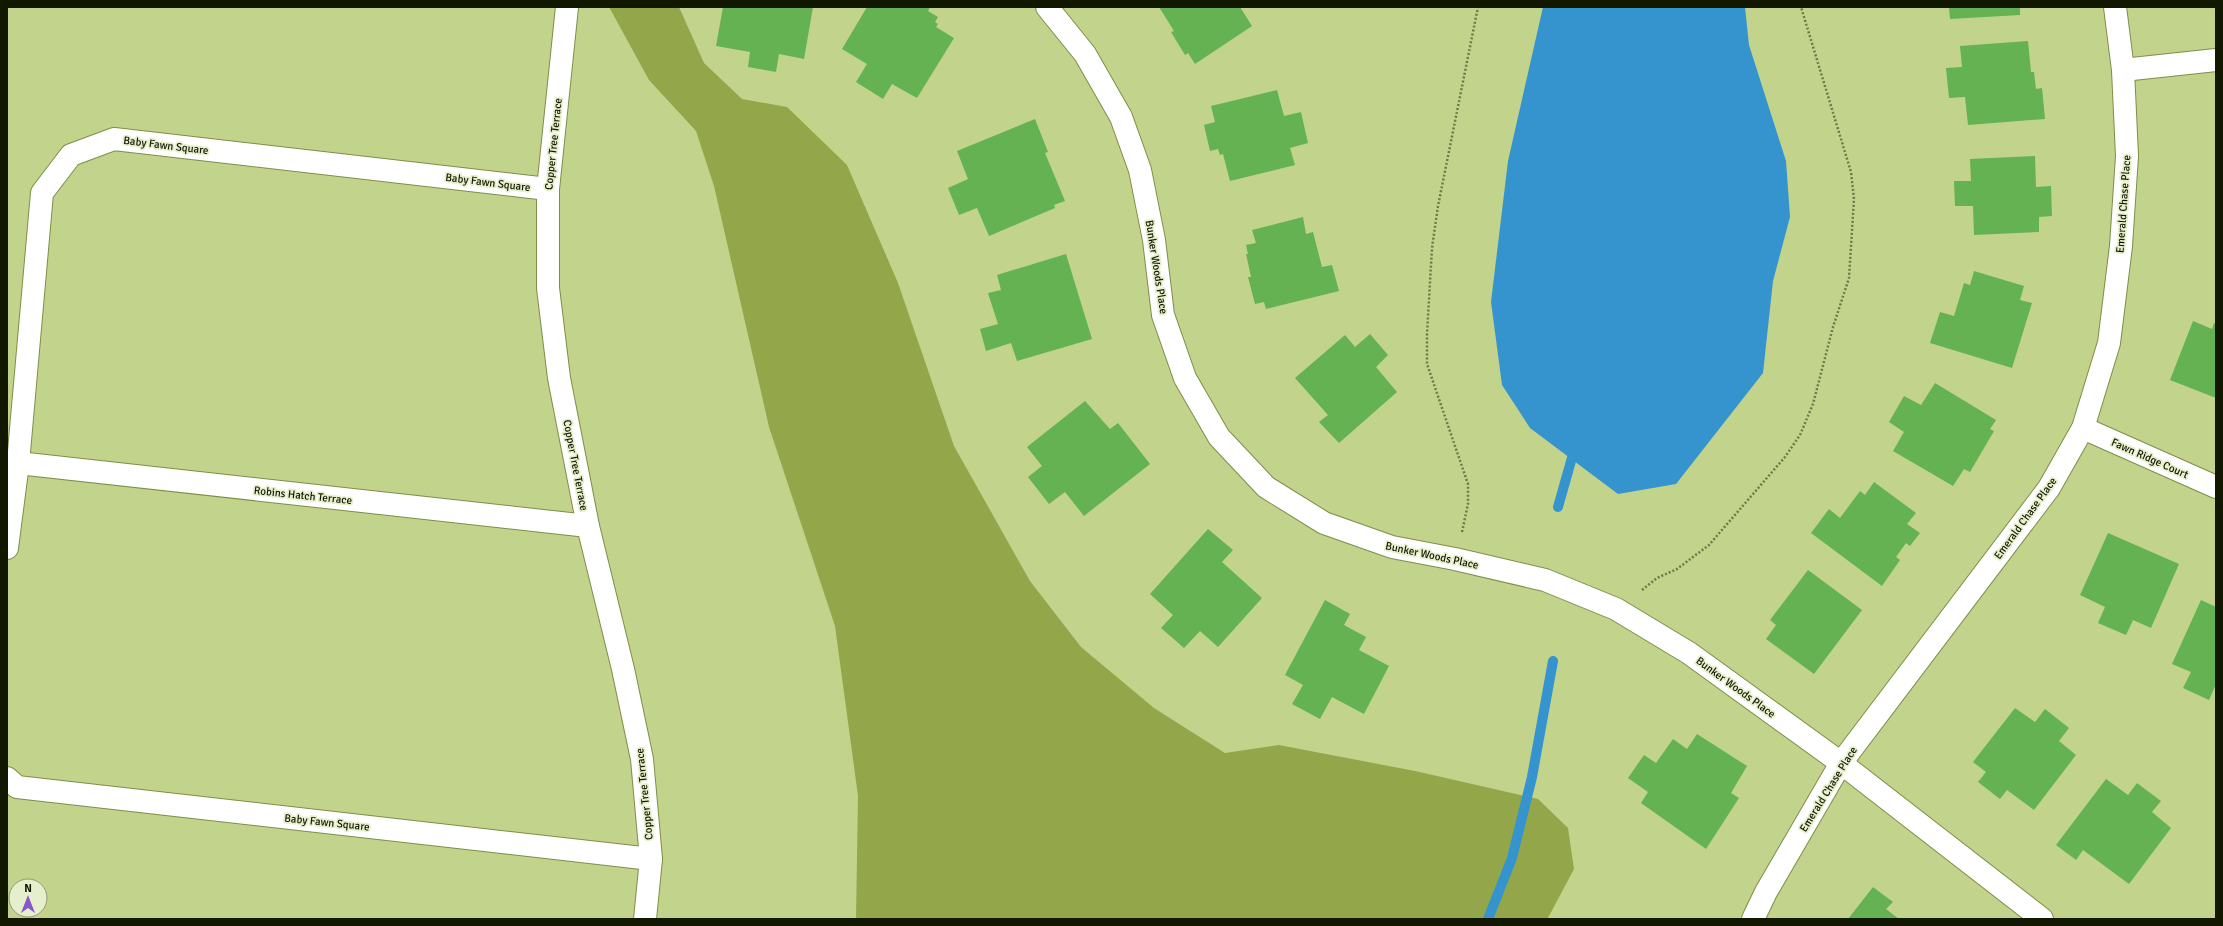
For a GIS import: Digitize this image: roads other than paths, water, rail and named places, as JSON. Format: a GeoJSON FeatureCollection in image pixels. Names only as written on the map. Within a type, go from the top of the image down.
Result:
{"type":"FeatureCollection","features":[{"type":"Feature","properties":{"kind":"street","name":"Copper Tree Terrace"},"geometry":{"type":"LineString","coordinates":[[567,7],[548,189],[548,288],[559,378],[588,526],[623,669],[642,760],[651,859],[645,919]]}},
{"type":"Feature","properties":{"kind":"street","name":"Bunker Woods Place"},"geometry":{"type":"LineString","coordinates":[[1048,7],[1085,54],[1121,117],[1140,170],[1154,240],[1164,315],[1185,378],[1219,437],[1266,487],[1324,523],[1392,548],[1455,559],[1545,580],[1616,609],[1689,654],[1842,763],[2042,919]]}},
{"type":"Feature","properties":{"kind":"street","name":"Emerald Chase Place"},"geometry":{"type":"LineString","coordinates":[[1753,919],[1766,892],[1842,763],[2049,488],[2084,428],[2109,343],[2121,246],[2128,156],[2123,70],[2115,7]]}},
{"type":"Feature","properties":{"kind":"street"},"geometry":{"type":"LineString","coordinates":[[2123,70],[2216,60]]}},
{"type":"Feature","properties":{"kind":"street","name":"Baby Fawn Square"},"geometry":{"type":"LineString","coordinates":[[7,548],[18,463],[42,193],[71,155],[114,139],[548,189]]}},
{"type":"Feature","properties":{"kind":"street","name":"Fawn Ridge Court"},"geometry":{"type":"LineString","coordinates":[[2084,428],[2216,487]]}},
{"type":"Feature","properties":{"kind":"street","name":"Robins Hatch Terrace"},"geometry":{"type":"LineString","coordinates":[[18,463],[588,526]]}},
{"type":"Feature","properties":{"kind":"street","name":"Baby Fawn Square"},"geometry":{"type":"LineString","coordinates":[[7,778],[17,786],[651,859]]}},
{"type":"Feature","properties":{"kind":"water"},"geometry":{"type":"Polygon","coordinates":[[[1543,7],[1745,7],[1749,45],[1786,161],[1790,217],[1773,281],[1763,373],[1676,484],[1618,494],[1530,428],[1502,385],[1491,302],[1508,161],[1543,7]]]}},
{"type":"Feature","properties":{"kind":"waterway"},"geometry":{"type":"LineString","coordinates":[[1558,507],[1575,447]]}},
{"type":"Feature","properties":{"kind":"waterway"},"geometry":{"type":"LineString","coordinates":[[1488,919],[1512,858],[1532,777],[1553,661]]}}]}
